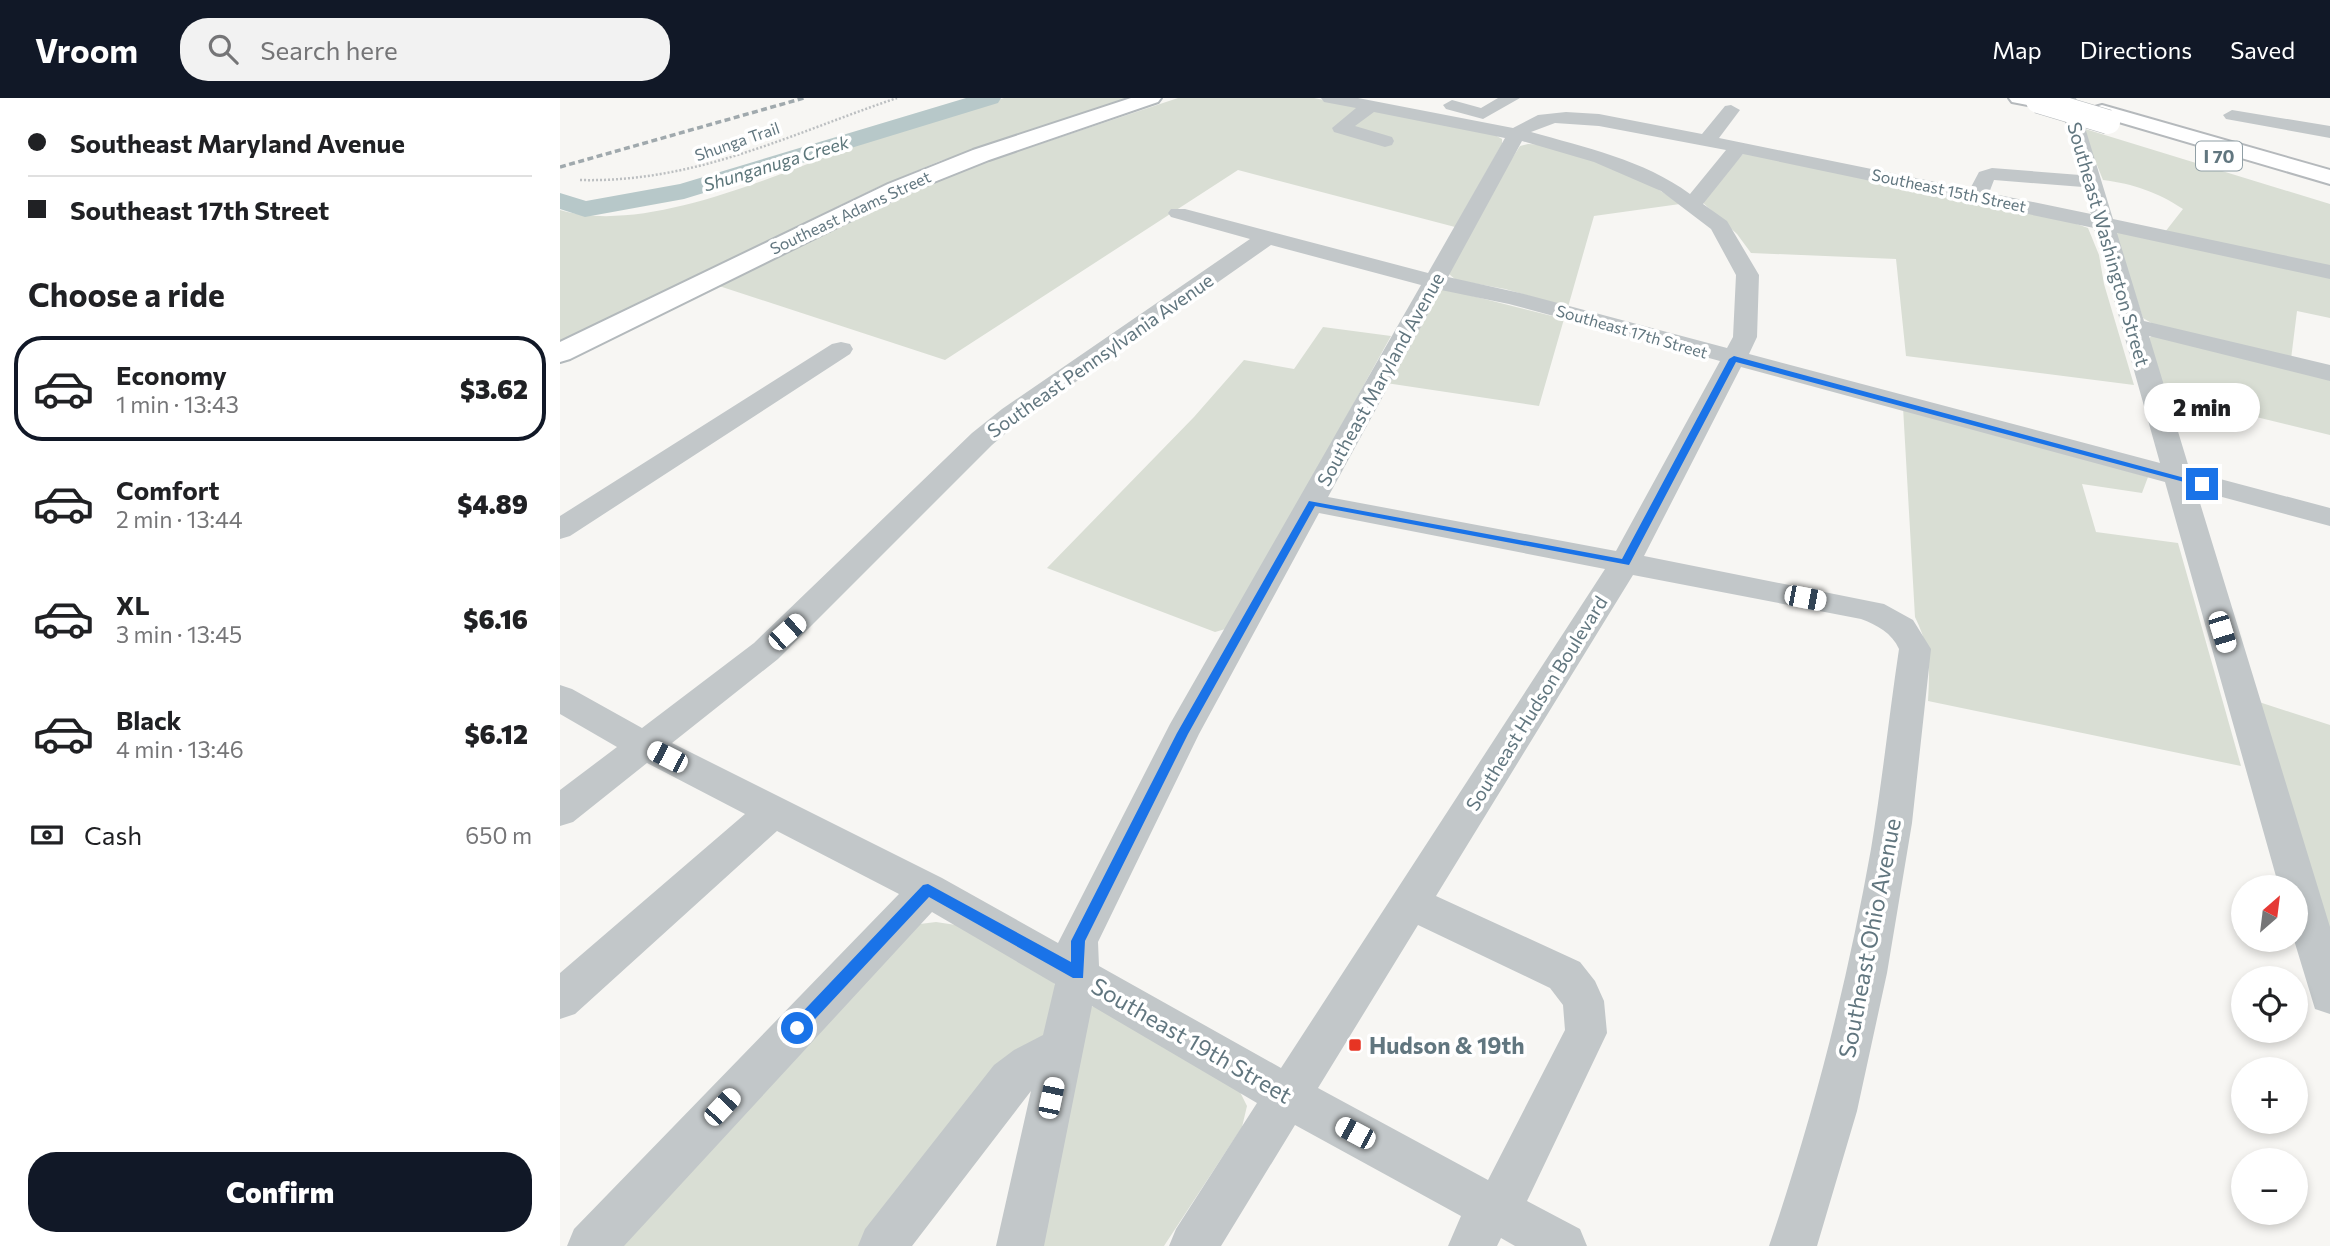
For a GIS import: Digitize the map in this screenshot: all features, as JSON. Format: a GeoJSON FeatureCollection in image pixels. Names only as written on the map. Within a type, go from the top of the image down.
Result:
{"type":"FeatureCollection","features":[{"type":"Feature","properties":{"kind":"main road","name":"Southeast Adams Street"},"geometry":{"type":"LineString","coordinates":[[560,353],[896,189],[992,151],[1152,98]]}},
{"type":"Feature","properties":{"kind":"main road","name":"I 70"},"geometry":{"type":"LineString","coordinates":[[2060,98],[2330,177]]}},
{"type":"Feature","properties":{"kind":"main road","name":"I 70"},"geometry":{"type":"LineString","coordinates":[[2029,99],[2100,109],[2330,190]]}},
{"type":"Feature","properties":{"kind":"street"},"geometry":{"type":"LineString","coordinates":[[1334,98],[1516,135],[1531,122],[1566,117],[1599,101]]}},
{"type":"Feature","properties":{"kind":"street"},"geometry":{"type":"LineString","coordinates":[[1429,98],[1483,114]]}},
{"type":"Feature","properties":{"kind":"street"},"geometry":{"type":"LineString","coordinates":[[1467,126],[1511,98]]}},
{"type":"Feature","properties":{"kind":"street","name":"Southeast Washington Street"},"geometry":{"type":"LineString","coordinates":[[2067,98],[2330,995]]}},
{"type":"Feature","properties":{"kind":"street"},"geometry":{"type":"LineString","coordinates":[[1369,107],[1341,128],[1385,141]]}},
{"type":"Feature","properties":{"kind":"street"},"geometry":{"type":"LineString","coordinates":[[1707,141],[1731,110]]}},
{"type":"Feature","properties":{"kind":"street"},"geometry":{"type":"LineString","coordinates":[[2232,115],[2265,112],[2330,132]]}},
{"type":"Feature","properties":{"kind":"street","name":"Southeast 15th Street"},"geometry":{"type":"LineString","coordinates":[[1566,117],[1599,120],[1707,141],[2330,272]]}},
{"type":"Feature","properties":{"kind":"street","name":"Southeast Hudson Boulevard"},"geometry":{"type":"LineString","coordinates":[[1193,1246],[1625,563],[1734,359],[1751,318],[1750,282],[1740,256],[1724,232],[1692,204],[1665,185],[1621,164],[1571,147],[1516,135]]}},
{"type":"Feature","properties":{"kind":"street","name":"Southeast Maryland Avenue"},"geometry":{"type":"LineString","coordinates":[[1078,973],[1078,941],[1182,733],[1516,135]]}},
{"type":"Feature","properties":{"kind":"street"},"geometry":{"type":"LineString","coordinates":[[1692,204],[1739,148]]}},
{"type":"Feature","properties":{"kind":"street"},"geometry":{"type":"LineString","coordinates":[[1977,196],[1986,176],[1992,174],[2091,182]]}},
{"type":"Feature","properties":{"kind":"street","name":"Southeast 17th Street"},"geometry":{"type":"LineString","coordinates":[[1178,213],[1434,281],[1512,298],[2330,517]]}},
{"type":"Feature","properties":{"kind":"street","name":"Southeast Pennsylvania Avenue"},"geometry":{"type":"LineString","coordinates":[[560,811],[766,651],[992,431],[1266,238]]}},
{"type":"Feature","properties":{"kind":"street"},"geometry":{"type":"LineString","coordinates":[[2133,325],[2330,373]]}},
{"type":"Feature","properties":{"kind":"street"},"geometry":{"type":"LineString","coordinates":[[560,529],[841,349]]}},
{"type":"Feature","properties":{"kind":"street"},"geometry":{"type":"LineString","coordinates":[[1312,503],[1625,563]]}},
{"type":"Feature","properties":{"kind":"street","name":"Southeast Ohio Avenue"},"geometry":{"type":"LineString","coordinates":[[1625,563],[1880,613],[1903,628],[1916,649],[1885,878],[1855,1024],[1793,1246]]}},
{"type":"Feature","properties":{"kind":"street","name":"Southeast 19th Street"},"geometry":{"type":"LineString","coordinates":[[560,698],[645,746],[928,890],[1078,973],[1287,1096],[1487,1221],[1563,1246]]}},
{"type":"Feature","properties":{"kind":"street"},"geometry":{"type":"LineString","coordinates":[[560,1000],[774,811]]}},
{"type":"Feature","properties":{"kind":"street"},"geometry":{"type":"LineString","coordinates":[[591,1246],[928,890]]}},
{"type":"Feature","properties":{"kind":"street"},"geometry":{"type":"LineString","coordinates":[[1410,903],[1565,975],[1579,990],[1588,1014],[1586,1033],[1487,1221]]}},
{"type":"Feature","properties":{"kind":"street"},"geometry":{"type":"LineString","coordinates":[[1020,1246],[1078,973]]}},
{"type":"Feature","properties":{"kind":"street"},"geometry":{"type":"LineString","coordinates":[[882,1246],[1010,1080],[1029,1065],[1062,1048]]}},
{"type":"Feature","properties":{"kind":"path","name":"Shunga Trail"},"geometry":{"type":"LineString","coordinates":[[580,180],[634,180],[705,166],[897,98]]}},
{"type":"Feature","properties":{"kind":"shaded area"},"geometry":{"type":"Polygon","coordinates":[[[1004,98],[1133,98],[940,161],[878,187],[560,342],[560,210],[594,216],[632,215],[712,198],[880,137],[1004,98]]]}},
{"type":"Feature","properties":{"kind":"shaded area"},"geometry":{"type":"Polygon","coordinates":[[[1178,98],[1314,98],[1495,135],[1502,139],[1502,144],[1455,227],[1238,170],[945,360],[716,285],[880,204],[947,175],[1178,98]]]}},
{"type":"Feature","properties":{"kind":"shaded area"},"geometry":{"type":"Polygon","coordinates":[[[2082,128],[2330,204],[2330,267],[2165,232],[2183,209],[2145,190],[2103,180],[2082,128]]]}},
{"type":"Feature","properties":{"kind":"shaded area"},"geometry":{"type":"Polygon","coordinates":[[[1528,144],[1567,150],[1608,164],[1647,183],[1680,204],[1594,216],[1568,307],[1505,289],[1456,280],[1442,268],[1520,146],[1528,144]]]}},
{"type":"Feature","properties":{"kind":"shaded area"},"geometry":{"type":"Polygon","coordinates":[[[1744,153],[2088,228],[2099,255],[2104,284],[2134,385],[1906,356],[1896,259],[1751,253],[1737,234],[1701,201],[1744,153]]]}},
{"type":"Feature","properties":{"kind":"shaded area"},"geometry":{"type":"Polygon","coordinates":[[[2121,232],[2330,276],[2330,318],[2297,311],[2291,359],[2153,324],[2143,318],[2115,234],[2121,232]]]}},
{"type":"Feature","properties":{"kind":"shaded area"},"geometry":{"type":"Polygon","coordinates":[[[1445,289],[1564,319],[1539,406],[1386,383],[1437,291],[1445,289]]]}},
{"type":"Feature","properties":{"kind":"shaded area"},"geometry":{"type":"Polygon","coordinates":[[[1323,327],[1391,336],[1229,628],[1215,632],[1047,568],[1194,417],[1244,360],[1294,369],[1323,327]]]}},
{"type":"Feature","properties":{"kind":"shaded area"},"geometry":{"type":"Polygon","coordinates":[[[2153,335],[2330,377],[2330,435],[2166,395],[2148,339],[2153,335]]]}},
{"type":"Feature","properties":{"kind":"shaded area"},"geometry":{"type":"Polygon","coordinates":[[[1903,407],[2148,477],[2142,493],[2082,484],[2096,532],[2178,543],[2241,766],[1928,701],[1928,657],[1915,617],[1903,407]]]}},
{"type":"Feature","properties":{"kind":"shaded area"},"geometry":{"type":"Polygon","coordinates":[[[2259,702],[2330,725],[2330,935],[2259,702]]]}},
{"type":"Feature","properties":{"kind":"shaded area"},"geometry":{"type":"Polygon","coordinates":[[[936,922],[956,925],[1049,974],[1058,990],[1047,1036],[870,1246],[616,1246],[920,924],[936,922]]]}},
{"type":"Feature","properties":{"kind":"shaded area"},"geometry":{"type":"Polygon","coordinates":[[[1102,1004],[1238,1088],[1247,1106],[1242,1127],[1164,1246],[1035,1246],[1086,1008],[1102,1004]]]}},
{"type":"Feature","properties":{"kind":"waterway","name":"Shunganuga Creek"},"geometry":{"type":"LineString","coordinates":[[560,201],[585,209],[684,191],[990,98]]}},
{"type":"Feature","properties":{"kind":"railway"},"geometry":{"type":"LineString","coordinates":[[560,167],[804,98]]}},
{"type":"Feature","properties":{"kind":"place","name":"Hudson & 19th"},"geometry":{"type":"Point","coordinates":[1355,1045]}},
{"type":"Feature","properties":{"kind":"route"},"geometry":{"type":"LineString","coordinates":[[797,1028],[928,890],[1078,973],[1078,941],[1182,733],[1312,503],[1625,563],[1734,359],[2202,484]]}}]}
